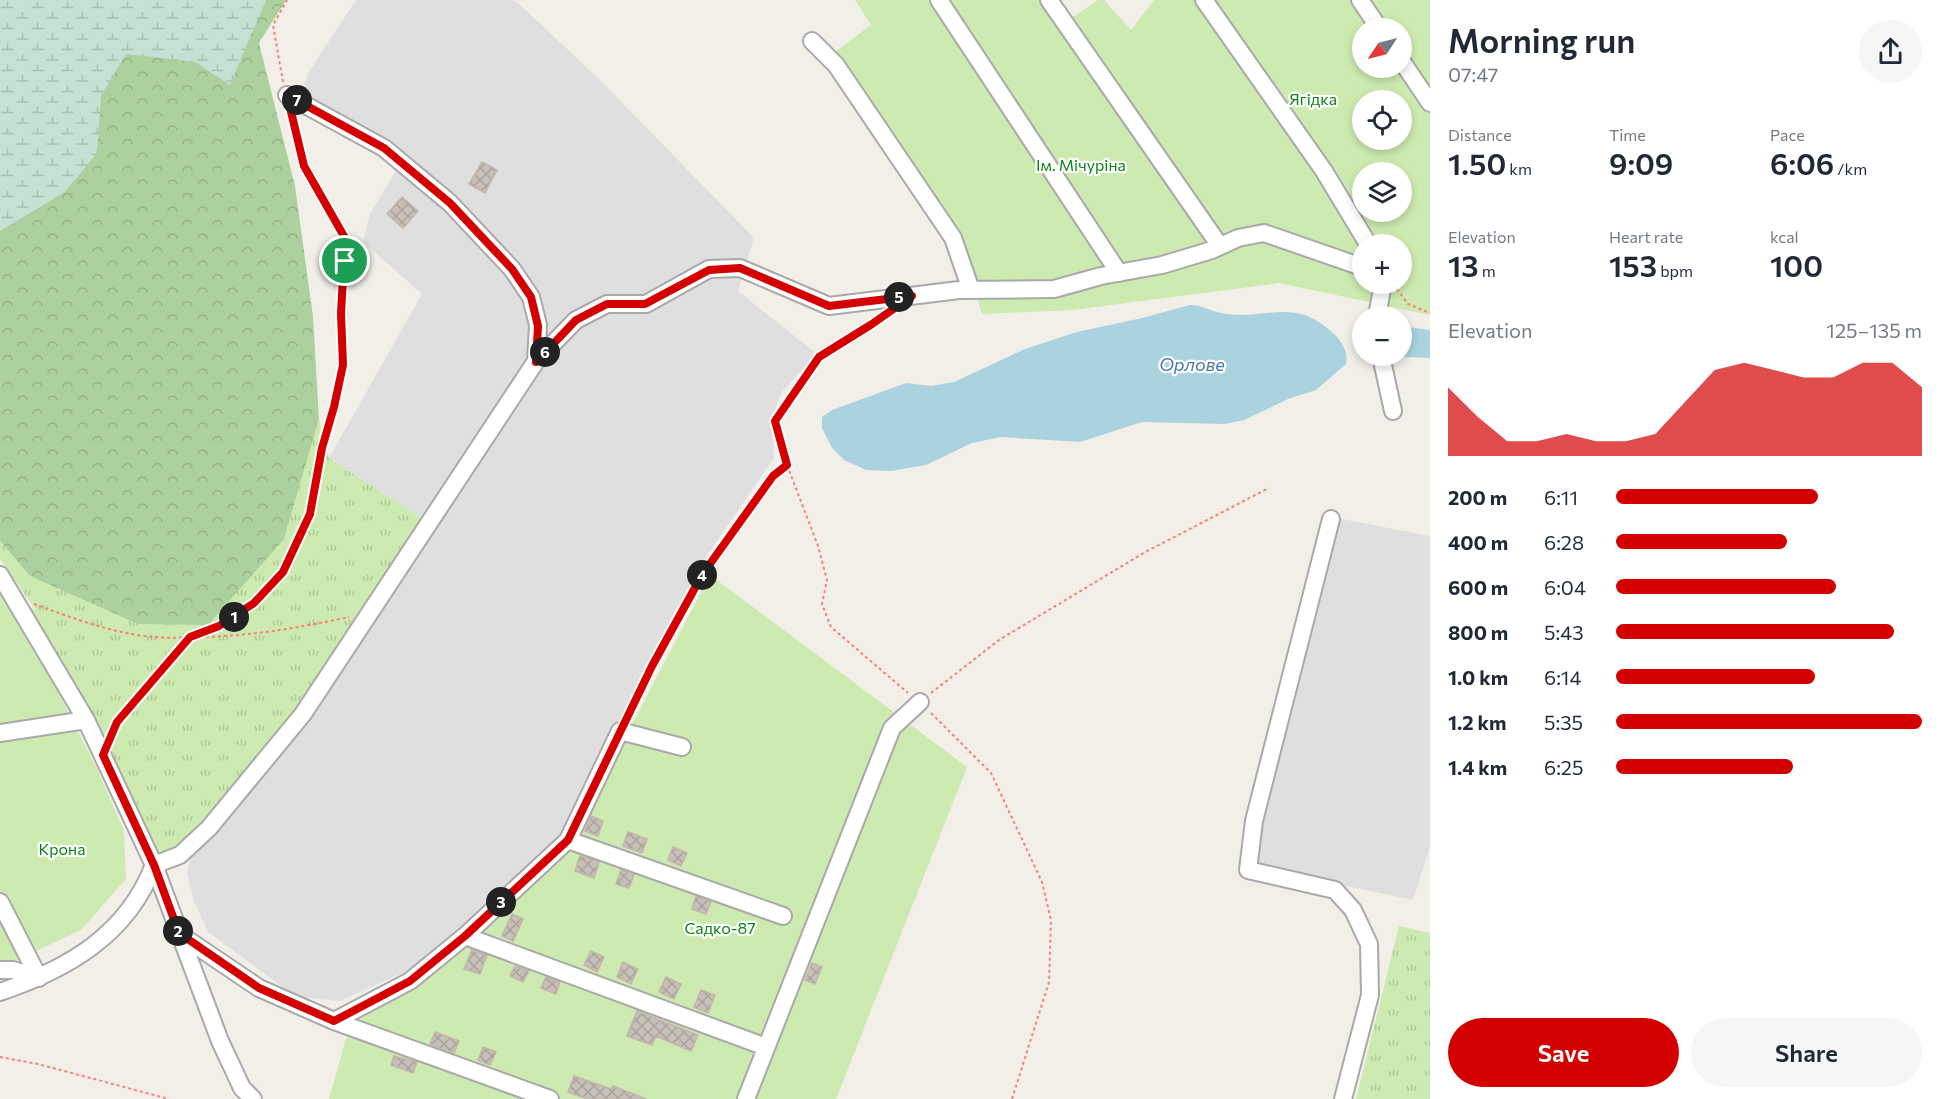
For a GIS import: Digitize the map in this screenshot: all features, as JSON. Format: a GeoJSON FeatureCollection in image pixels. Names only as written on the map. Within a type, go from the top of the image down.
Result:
{"type":"FeatureCollection","features":[{"type":"Feature","properties":{"kind":"street"},"geometry":{"type":"LineString","coordinates":[[939,0],[1119,273]]}},
{"type":"Feature","properties":{"kind":"street"},"geometry":{"type":"LineString","coordinates":[[1049,0],[1220,246]]}},
{"type":"Feature","properties":{"kind":"street"},"geometry":{"type":"LineString","coordinates":[[1204,0],[1324,171],[1362,234]]}},
{"type":"Feature","properties":{"kind":"street"},"geometry":{"type":"LineString","coordinates":[[1360,0],[1372,18]]}},
{"type":"Feature","properties":{"kind":"street"},"geometry":{"type":"LineString","coordinates":[[812,41],[836,65],[952,238],[971,290]]}},
{"type":"Feature","properties":{"kind":"street"},"geometry":{"type":"LineString","coordinates":[[1412,76],[1430,103]]}},
{"type":"Feature","properties":{"kind":"street"},"geometry":{"type":"LineString","coordinates":[[287,95],[384,148],[450,203],[512,269],[531,297],[538,326],[536,362]]}},
{"type":"Feature","properties":{"kind":"street"},"geometry":{"type":"LineString","coordinates":[[0,992],[39,978],[86,952],[126,916],[145,890],[154,865],[180,855],[209,828],[303,714],[536,362],[576,320],[607,304],[645,304],[709,270],[740,268],[829,306],[971,290],[1054,289],[1162,265],[1238,238],[1264,233],[1352,264]]}},
{"type":"Feature","properties":{"kind":"street"},"geometry":{"type":"LineString","coordinates":[[1383,366],[1393,411]]}},
{"type":"Feature","properties":{"kind":"street"},"geometry":{"type":"LineString","coordinates":[[1331,519],[1254,821],[1248,870],[1335,890],[1353,910],[1369,945],[1370,994],[1343,1099]]}},
{"type":"Feature","properties":{"kind":"street"},"geometry":{"type":"LineString","coordinates":[[0,575],[86,720],[103,755],[154,865],[220,1041],[242,1088],[253,1099]]}},
{"type":"Feature","properties":{"kind":"street"},"geometry":{"type":"LineString","coordinates":[[746,1099],[892,728],[920,702]]}},
{"type":"Feature","properties":{"kind":"street"},"geometry":{"type":"LineString","coordinates":[[0,733],[86,720]]}},
{"type":"Feature","properties":{"kind":"street"},"geometry":{"type":"LineString","coordinates":[[334,1021],[410,981],[465,936],[568,840],[620,731],[682,747]]}},
{"type":"Feature","properties":{"kind":"street"},"geometry":{"type":"LineString","coordinates":[[568,840],[783,916]]}},
{"type":"Feature","properties":{"kind":"street"},"geometry":{"type":"LineString","coordinates":[[0,902],[39,978]]}},
{"type":"Feature","properties":{"kind":"street"},"geometry":{"type":"LineString","coordinates":[[179,933],[259,988],[334,1021],[550,1099]]}},
{"type":"Feature","properties":{"kind":"street"},"geometry":{"type":"LineString","coordinates":[[465,936],[766,1047]]}},
{"type":"Feature","properties":{"kind":"street"},"geometry":{"type":"LineString","coordinates":[[0,970],[13,970],[39,978]]}},
{"type":"Feature","properties":{"kind":"path"},"geometry":{"type":"LineString","coordinates":[[103,755],[117,722],[190,637],[219,626],[254,603],[283,572],[310,514],[322,448],[343,365],[341,314],[345,238],[304,166],[280,75],[273,26],[287,0]]}},
{"type":"Feature","properties":{"kind":"path"},"geometry":{"type":"LineString","coordinates":[[1400,294],[1408,304],[1430,313]]}},
{"type":"Feature","properties":{"kind":"path"},"geometry":{"type":"LineString","coordinates":[[888,313],[819,357],[775,421],[787,465],[818,546],[827,580],[822,604],[831,627],[920,702],[991,773],[1042,882],[1051,920],[1049,982],[1012,1099]]}},
{"type":"Feature","properties":{"kind":"path"},"geometry":{"type":"LineString","coordinates":[[620,731],[702,575],[773,476],[787,465]]}},
{"type":"Feature","properties":{"kind":"path"},"geometry":{"type":"LineString","coordinates":[[920,702],[953,673],[999,640],[1147,551],[1269,488]]}},
{"type":"Feature","properties":{"kind":"path"},"geometry":{"type":"LineString","coordinates":[[16,599],[125,634],[163,640],[240,634],[351,617]]}},
{"type":"Feature","properties":{"kind":"path"},"geometry":{"type":"LineString","coordinates":[[0,1057],[38,1064],[169,1099]]}},
{"type":"Feature","properties":{"kind":"shaded area"},"geometry":{"type":"Polygon","coordinates":[[[356,0],[512,0],[517,2],[599,79],[754,238],[738,291],[817,354],[781,393],[772,419],[774,458],[699,567],[568,827],[477,915],[420,965],[340,1001],[296,997],[208,932],[194,901],[187,873],[191,856],[293,741],[435,527],[329,458],[422,294],[363,242],[370,214],[405,156],[301,92],[310,70],[356,0]]]}},
{"type":"Feature","properties":{"kind":"shaded area"},"geometry":{"type":"Polygon","coordinates":[[[1337,518],[1430,536],[1430,847],[1413,900],[1252,866],[1337,518]]]}},
{"type":"Feature","properties":{"kind":"green space"},"geometry":{"type":"Polygon","coordinates":[[[0,0],[286,0],[259,43],[295,186],[313,317],[319,419],[284,539],[208,625],[138,624],[30,576],[0,541],[0,0]]]}},
{"type":"Feature","properties":{"kind":"green space"},"geometry":{"type":"Polygon","coordinates":[[[0,0],[266,0],[230,85],[195,62],[126,54],[101,96],[97,153],[65,192],[0,231],[0,0]]]}},
{"type":"Feature","properties":{"kind":"green space","name":"Ім. Мічуріна"},"geometry":{"type":"Polygon","coordinates":[[[855,0],[1052,0],[1067,21],[1098,0],[1104,0],[1131,30],[1154,0],[1430,0],[1430,315],[1412,311],[1412,306],[1388,306],[1279,283],[1073,310],[982,314],[959,241],[835,52],[871,25],[855,0]]]}},
{"type":"Feature","properties":{"kind":"green space"},"geometry":{"type":"Polygon","coordinates":[[[319,419],[329,458],[435,527],[293,741],[191,858],[157,858],[24,607],[35,609],[0,559],[0,541],[30,576],[284,539],[319,419]]]}},
{"type":"Feature","properties":{"kind":"green space","name":"Садко-87"},"geometry":{"type":"Polygon","coordinates":[[[710,575],[967,767],[836,1099],[329,1099],[349,1028],[455,951],[569,845],[710,575]]]}},
{"type":"Feature","properties":{"kind":"green space","name":"Крона"},"geometry":{"type":"Polygon","coordinates":[[[0,592],[46,668],[97,769],[124,831],[126,879],[81,930],[0,968],[0,592]]]}},
{"type":"Feature","properties":{"kind":"green space"},"geometry":{"type":"Polygon","coordinates":[[[1399,926],[1430,933],[1430,1099],[1356,1099],[1399,926]]]}},
{"type":"Feature","properties":{"kind":"water","name":"Орлове"},"geometry":{"type":"Polygon","coordinates":[[[1190,305],[1237,315],[1293,312],[1306,316],[1320,323],[1338,338],[1346,352],[1346,364],[1316,390],[1288,399],[1244,420],[1225,424],[1142,422],[1080,442],[1001,437],[972,443],[926,465],[891,471],[866,470],[844,460],[832,448],[822,428],[822,417],[832,410],[906,383],[931,386],[954,382],[1025,349],[1077,332],[1190,305]]]}},
{"type":"Feature","properties":{"kind":"water"},"geometry":{"type":"Polygon","coordinates":[[[1412,328],[1430,330],[1430,358],[1412,357],[1412,328]]]}},
{"type":"Feature","properties":{"kind":"building"},"geometry":{"type":"Polygon","coordinates":[[[482,162],[497,170],[485,193],[469,184],[482,162]]]}},
{"type":"Feature","properties":{"kind":"building"},"geometry":{"type":"Polygon","coordinates":[[[402,197],[418,211],[403,228],[387,214],[402,197]]]}},
{"type":"Feature","properties":{"kind":"building"},"geometry":{"type":"Polygon","coordinates":[[[591,816],[603,821],[598,836],[585,831],[591,816]]]}},
{"type":"Feature","properties":{"kind":"building"},"geometry":{"type":"Polygon","coordinates":[[[628,832],[647,839],[642,853],[623,846],[628,832]]]}},
{"type":"Feature","properties":{"kind":"building"},"geometry":{"type":"Polygon","coordinates":[[[673,847],[687,853],[681,866],[668,860],[673,847]]]}},
{"type":"Feature","properties":{"kind":"building"},"geometry":{"type":"Polygon","coordinates":[[[580,856],[599,862],[594,878],[575,871],[580,856]]]}},
{"type":"Feature","properties":{"kind":"building"},"geometry":{"type":"Polygon","coordinates":[[[621,870],[634,875],[629,888],[616,884],[621,870]]]}},
{"type":"Feature","properties":{"kind":"building"},"geometry":{"type":"Polygon","coordinates":[[[696,896],[711,902],[706,914],[692,909],[696,896]]]}},
{"type":"Feature","properties":{"kind":"building"},"geometry":{"type":"Polygon","coordinates":[[[512,914],[523,919],[513,941],[502,936],[512,914]]]}},
{"type":"Feature","properties":{"kind":"building"},"geometry":{"type":"Polygon","coordinates":[[[472,950],[487,955],[480,974],[464,969],[472,950]]]}},
{"type":"Feature","properties":{"kind":"building"},"geometry":{"type":"Polygon","coordinates":[[[591,951],[604,957],[597,972],[584,965],[591,951]]]}},
{"type":"Feature","properties":{"kind":"building"},"geometry":{"type":"Polygon","coordinates":[[[623,962],[638,969],[631,984],[617,977],[623,962]]]}},
{"type":"Feature","properties":{"kind":"building"},"geometry":{"type":"Polygon","coordinates":[[[812,963],[822,967],[815,984],[805,980],[812,963]]]}},
{"type":"Feature","properties":{"kind":"building"},"geometry":{"type":"Polygon","coordinates":[[[515,966],[529,971],[523,982],[510,976],[515,966]]]}},
{"type":"Feature","properties":{"kind":"building"},"geometry":{"type":"Polygon","coordinates":[[[546,977],[560,982],[556,994],[541,988],[546,977]]]}},
{"type":"Feature","properties":{"kind":"building"},"geometry":{"type":"Polygon","coordinates":[[[666,977],[681,984],[674,999],[659,992],[666,977]]]}},
{"type":"Feature","properties":{"kind":"building"},"geometry":{"type":"Polygon","coordinates":[[[701,990],[715,995],[708,1013],[694,1007],[701,990]]]}},
{"type":"Feature","properties":{"kind":"building"},"geometry":{"type":"Polygon","coordinates":[[[637,1011],[698,1035],[691,1051],[656,1036],[652,1045],[627,1036],[637,1011]]]}},
{"type":"Feature","properties":{"kind":"building"},"geometry":{"type":"Polygon","coordinates":[[[435,1032],[459,1041],[454,1053],[430,1044],[435,1032]]]}},
{"type":"Feature","properties":{"kind":"building"},"geometry":{"type":"Polygon","coordinates":[[[483,1047],[496,1052],[490,1065],[478,1060],[483,1047]]]}},
{"type":"Feature","properties":{"kind":"building"},"geometry":{"type":"Polygon","coordinates":[[[394,1056],[417,1062],[413,1073],[391,1065],[394,1056]]]}},
{"type":"Feature","properties":{"kind":"building"},"geometry":{"type":"Polygon","coordinates":[[[574,1076],[611,1089],[613,1086],[646,1099],[587,1099],[568,1092],[574,1076]]]}},
{"type":"Feature","properties":{"kind":"route"},"geometry":{"type":"LineString","coordinates":[[287,95],[326,114],[384,148],[450,203],[512,269],[531,297],[538,326],[536,362],[576,320],[607,304],[645,304],[709,270],[740,268],[829,306],[912,296],[819,357],[789,398],[775,421],[787,465],[773,476],[702,575],[652,666],[568,840],[465,936],[410,981],[334,1021],[259,988],[179,933],[154,865],[103,755],[117,722],[190,637],[219,626],[254,603],[283,572],[297,546],[310,514],[322,448],[343,365],[341,314],[345,261],[345,238],[330,208],[304,166],[287,95]]}},
{"type":"Feature","properties":{"kind":"park label","name":"Ягідка"},"geometry":{"type":"Point","coordinates":[1313,98]}}]}
